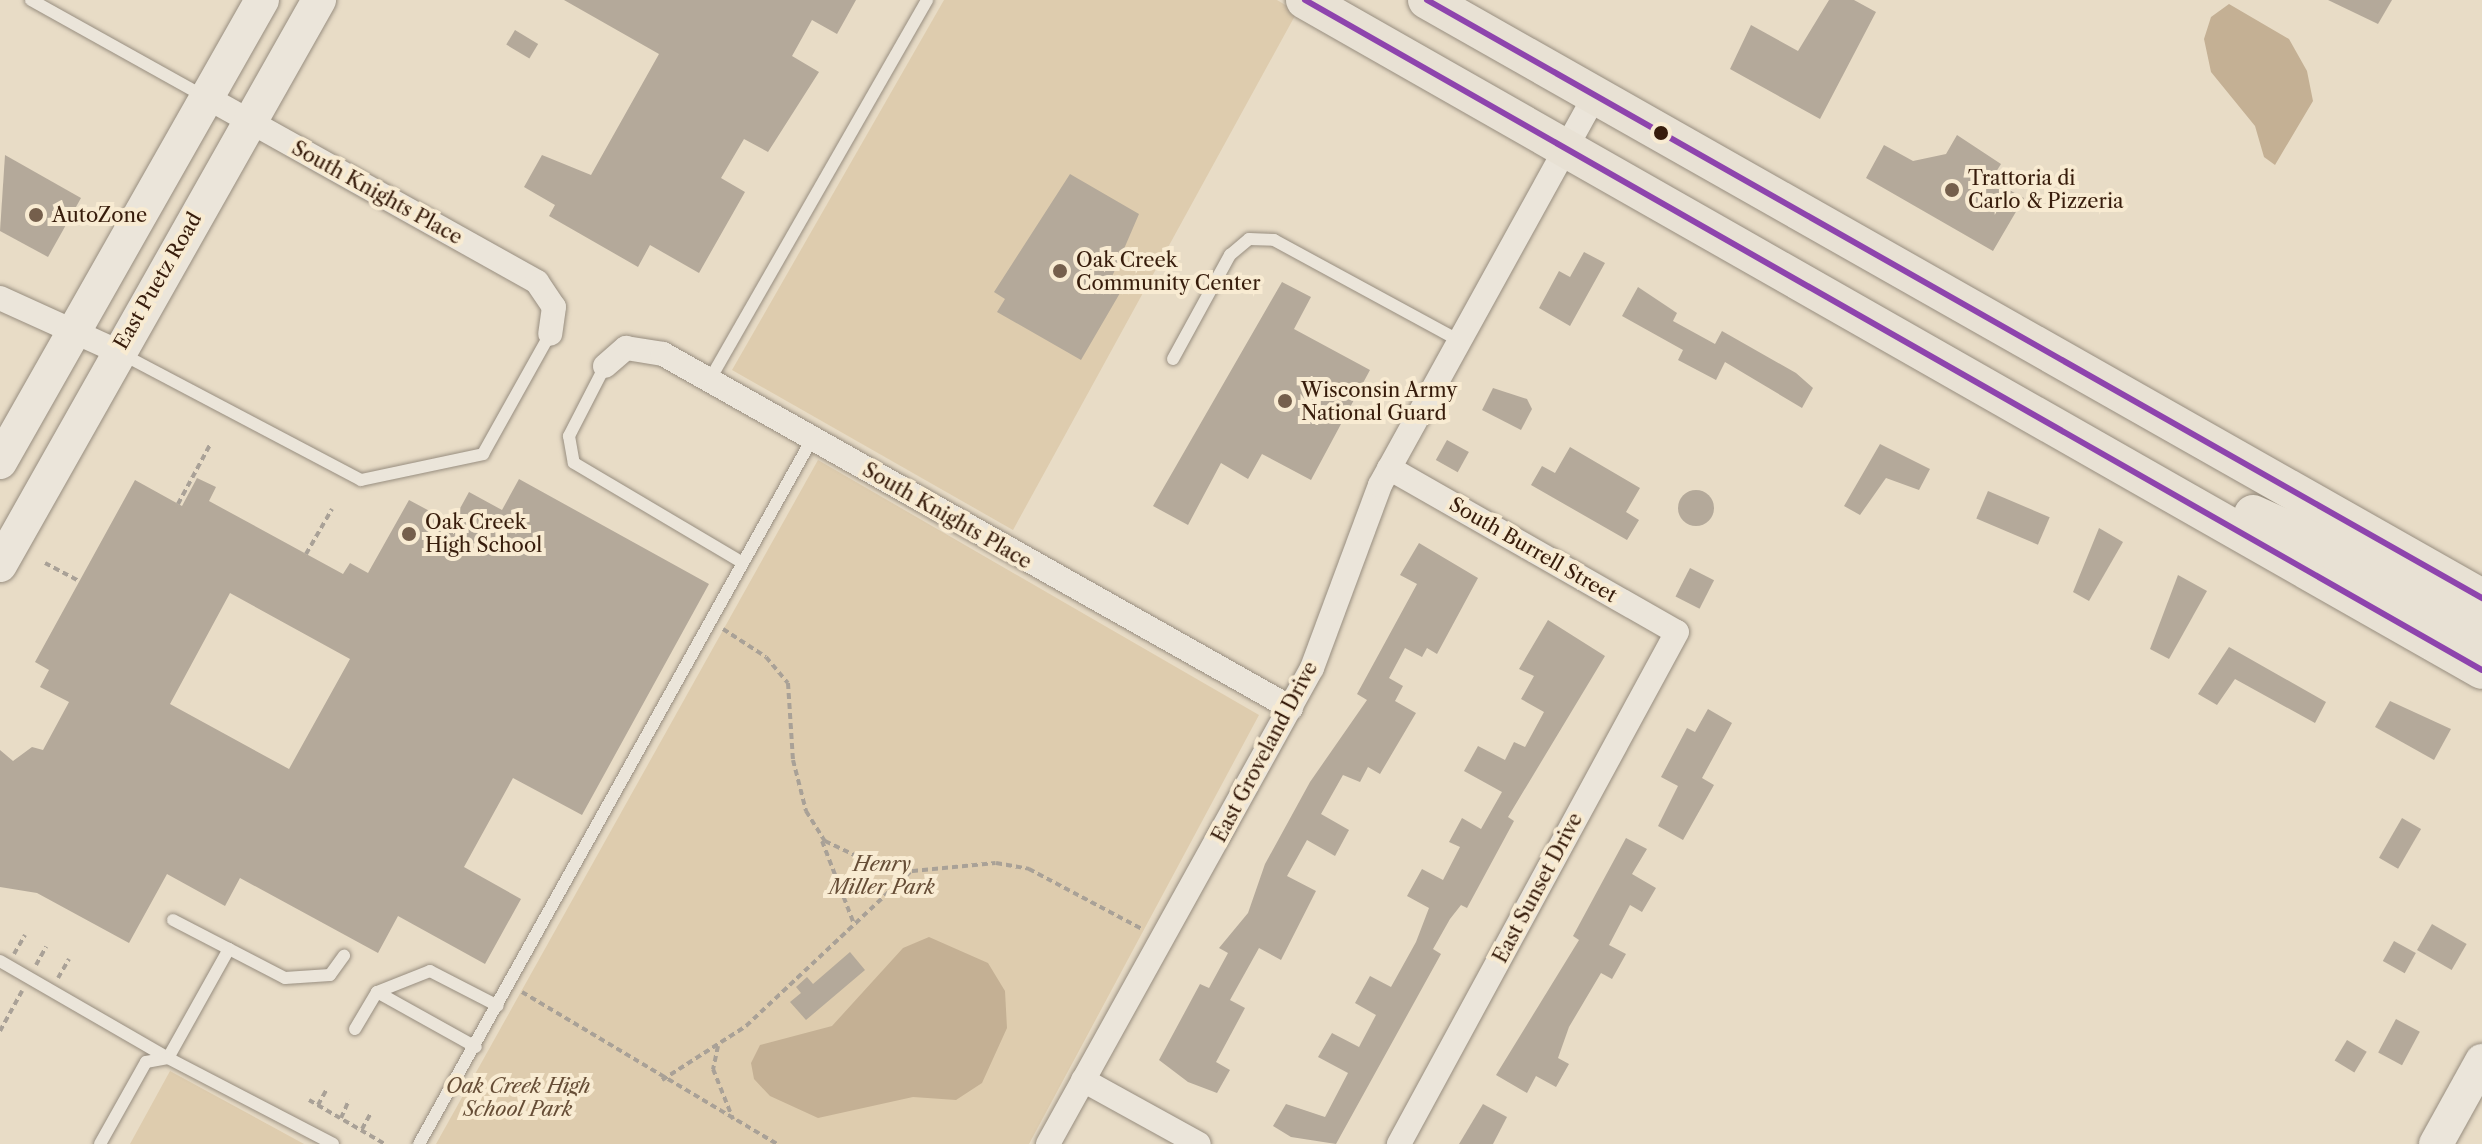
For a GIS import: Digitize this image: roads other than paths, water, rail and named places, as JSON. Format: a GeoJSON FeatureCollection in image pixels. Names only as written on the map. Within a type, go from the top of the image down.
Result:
{"type":"FeatureCollection","features":[{"type":"Feature","properties":{"kind":"main road"},"geometry":{"type":"LineString","coordinates":[[1305,0],[1565,151],[2109,456],[2482,670]]}},
{"type":"Feature","properties":{"kind":"main road"},"geometry":{"type":"LineString","coordinates":[[1427,0],[2482,598]]}},
{"type":"Feature","properties":{"kind":"main road"},"geometry":{"type":"LineString","coordinates":[[2109,456],[2370,567],[2482,632]]}},
{"type":"Feature","properties":{"kind":"street"},"geometry":{"type":"LineString","coordinates":[[0,462],[262,0]]}},
{"type":"Feature","properties":{"kind":"street","name":"East Puetz Road"},"geometry":{"type":"LineString","coordinates":[[0,565],[117,351],[319,0]]}},
{"type":"Feature","properties":{"kind":"street","name":"East Groveland Drive"},"geometry":{"type":"LineString","coordinates":[[1048,1144],[1291,708],[1389,468],[1595,96]]}},
{"type":"Feature","properties":{"kind":"street","name":"South Knights Place"},"geometry":{"type":"LineString","coordinates":[[208,98],[537,282],[554,307],[550,334]]}},
{"type":"Feature","properties":{"kind":"street"},"geometry":{"type":"LineString","coordinates":[[0,298],[117,351]]}},
{"type":"Feature","properties":{"kind":"street","name":"South Knights Place"},"geometry":{"type":"LineString","coordinates":[[605,366],[626,348],[643,346],[1291,708]]}},
{"type":"Feature","properties":{"kind":"street","name":"South Burrell Street"},"geometry":{"type":"LineString","coordinates":[[1389,468],[1677,632]]}},
{"type":"Feature","properties":{"kind":"street","name":"East Sunset Drive"},"geometry":{"type":"LineString","coordinates":[[1399,1144],[1677,632]]}},
{"type":"Feature","properties":{"kind":"street"},"geometry":{"type":"LineString","coordinates":[[2436,1144],[2482,1061]]}},
{"type":"Feature","properties":{"kind":"street"},"geometry":{"type":"LineString","coordinates":[[1083,1080],[1199,1144]]}},
{"type":"Feature","properties":{"kind":"lane"},"geometry":{"type":"LineString","coordinates":[[31,0],[208,98]]}},
{"type":"Feature","properties":{"kind":"lane"},"geometry":{"type":"LineString","coordinates":[[709,381],[927,0]]}},
{"type":"Feature","properties":{"kind":"lane"},"geometry":{"type":"LineString","coordinates":[[1173,359],[1230,255],[1249,239],[1274,240],[1460,341]]}},
{"type":"Feature","properties":{"kind":"lane"},"geometry":{"type":"LineString","coordinates":[[117,351],[361,480],[483,454],[550,334]]}},
{"type":"Feature","properties":{"kind":"lane"},"geometry":{"type":"LineString","coordinates":[[605,366],[569,436],[574,463],[743,563]]}},
{"type":"Feature","properties":{"kind":"lane"},"geometry":{"type":"LineString","coordinates":[[419,1144],[476,1047],[812,439]]}},
{"type":"Feature","properties":{"kind":"lane"},"geometry":{"type":"LineString","coordinates":[[173,920],[285,978],[330,975],[344,956]]}},
{"type":"Feature","properties":{"kind":"lane"},"geometry":{"type":"LineString","coordinates":[[168,1058],[229,949]]}},
{"type":"Feature","properties":{"kind":"lane"},"geometry":{"type":"LineString","coordinates":[[0,961],[168,1058],[333,1144]]}},
{"type":"Feature","properties":{"kind":"lane"},"geometry":{"type":"LineString","coordinates":[[355,1029],[377,992],[430,971],[498,1006]]}},
{"type":"Feature","properties":{"kind":"lane"},"geometry":{"type":"LineString","coordinates":[[377,992],[476,1047]]}},
{"type":"Feature","properties":{"kind":"lane"},"geometry":{"type":"LineString","coordinates":[[100,1144],[146,1062],[168,1058]]}},
{"type":"Feature","properties":{"kind":"place","name":"Trattoria di Carlo & Pizzeria"},"geometry":{"type":"Point","coordinates":[1952,190]}},
{"type":"Feature","properties":{"kind":"place","name":"AutoZone"},"geometry":{"type":"Point","coordinates":[36,215]}},
{"type":"Feature","properties":{"kind":"place","name":"Oak Creek Community Center"},"geometry":{"type":"Point","coordinates":[1060,271]}},
{"type":"Feature","properties":{"kind":"place","name":"Wisconsin Army National Guard"},"geometry":{"type":"Point","coordinates":[1285,401]}},
{"type":"Feature","properties":{"kind":"place","name":"Oak Creek High School"},"geometry":{"type":"Point","coordinates":[409,534]}},
{"type":"Feature","properties":{"kind":"park label","name":"Henry Miller Park"},"geometry":{"type":"Point","coordinates":[882,876]}},
{"type":"Feature","properties":{"kind":"park label","name":"Oak Creek High School Park"},"geometry":{"type":"Point","coordinates":[518,1098]}}]}
